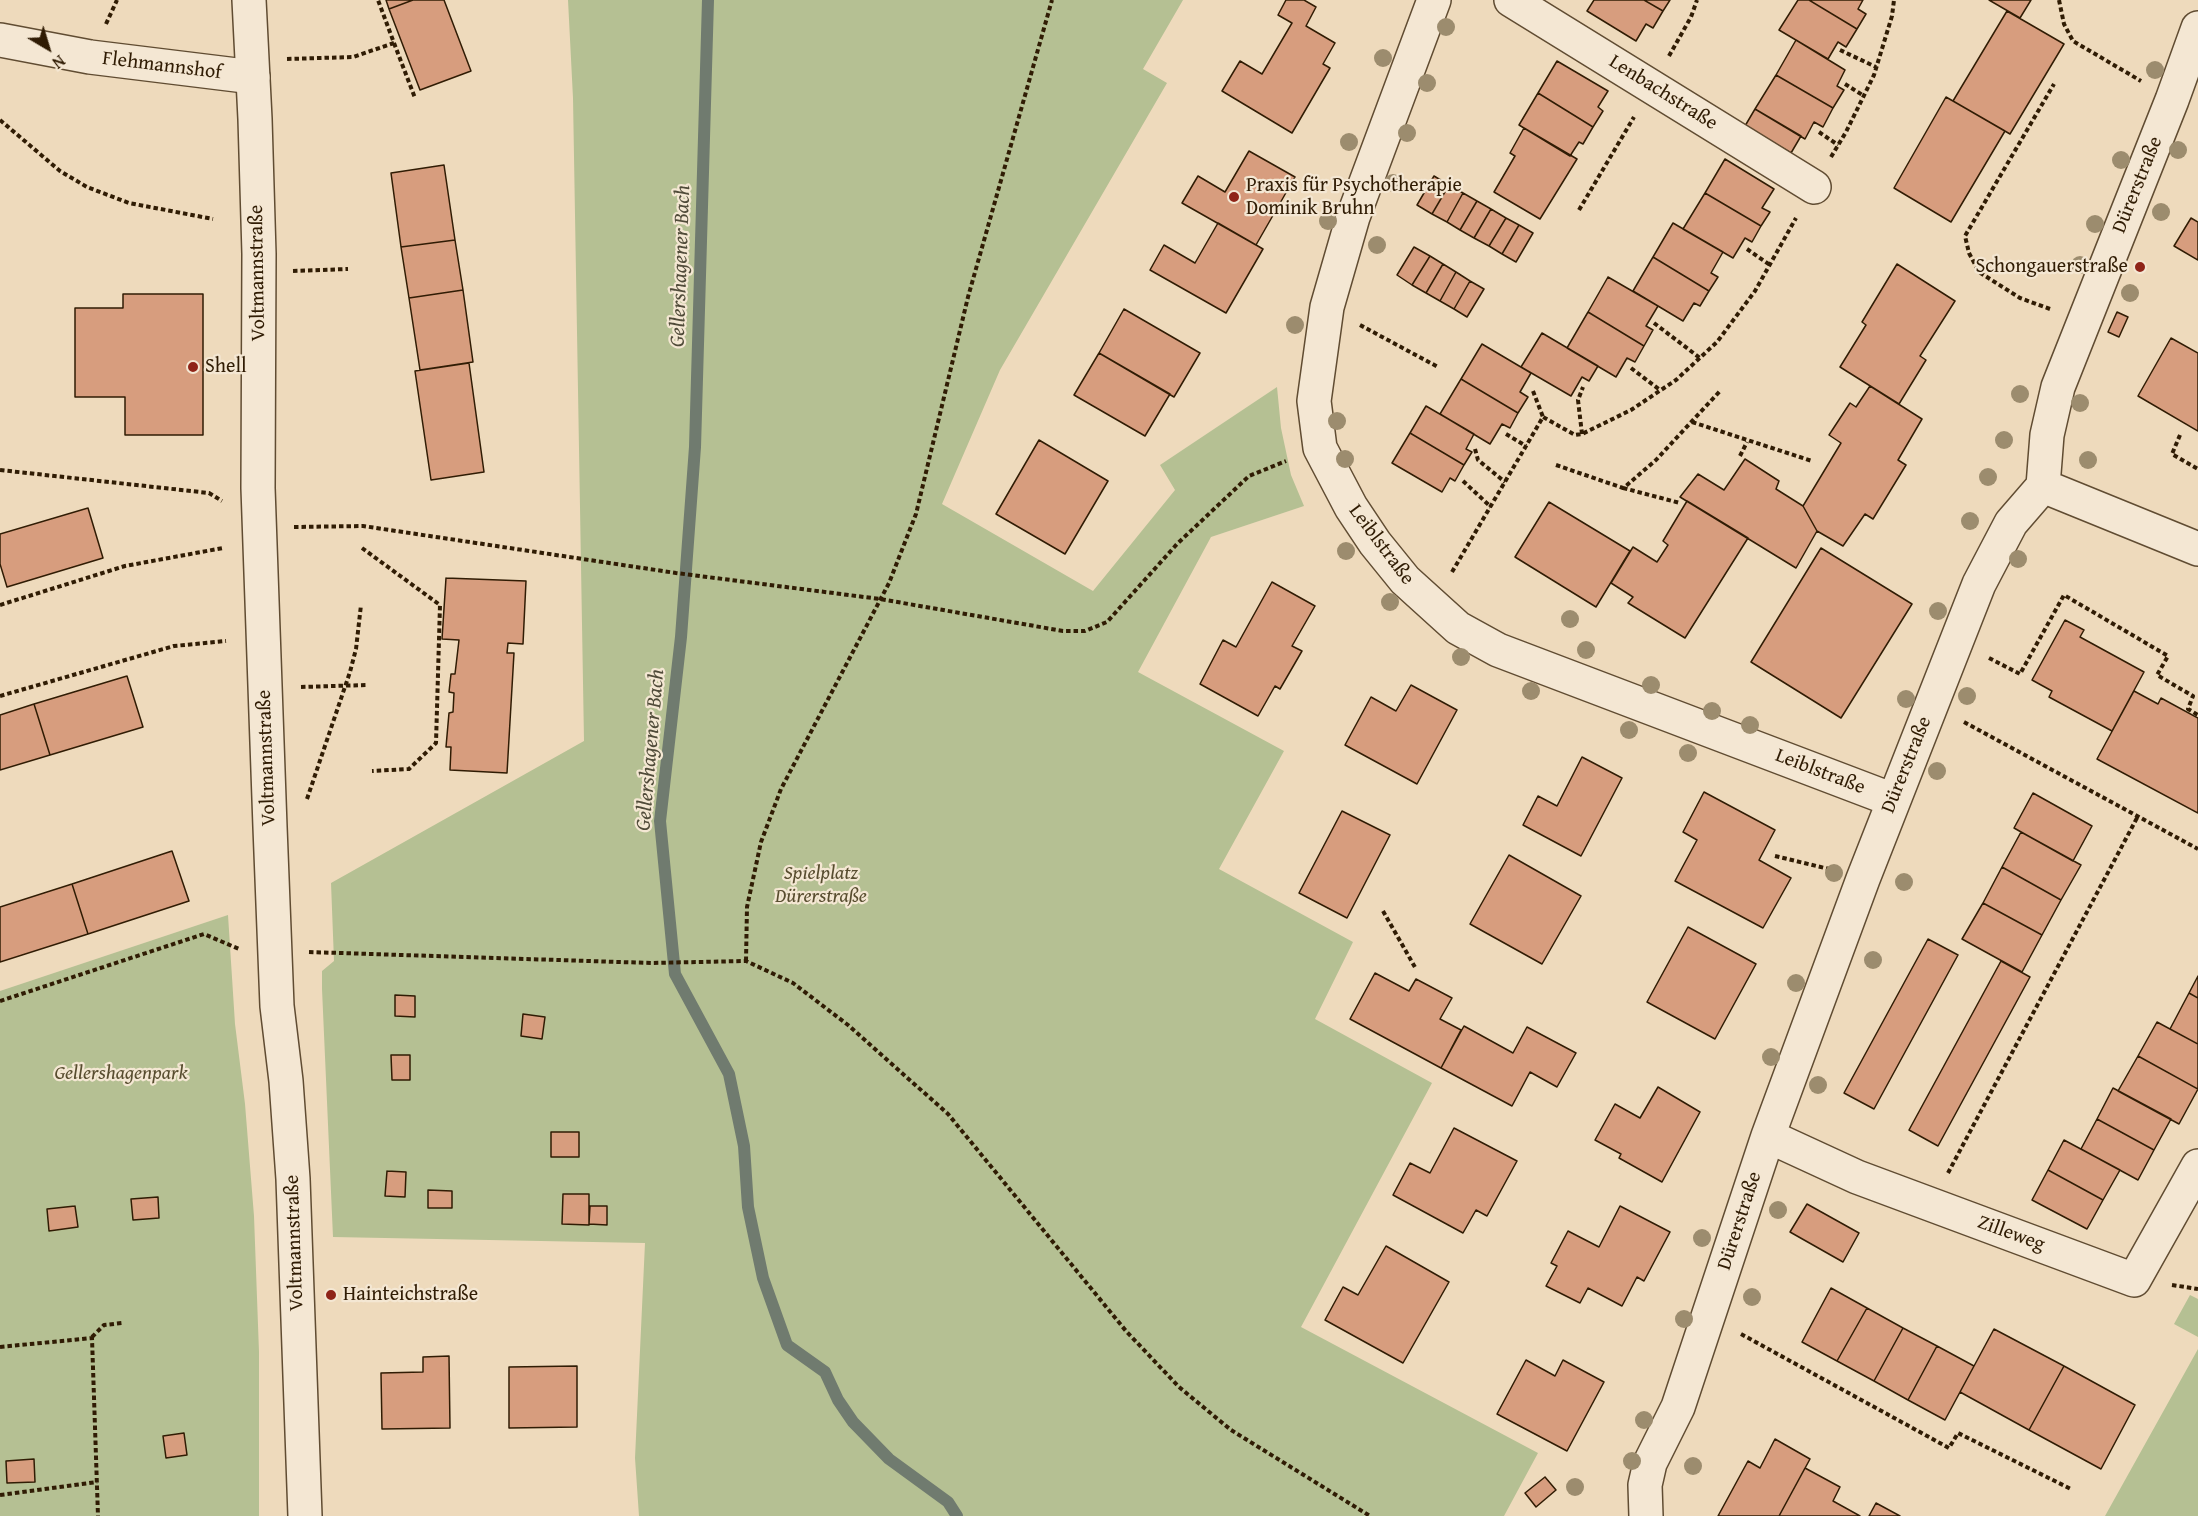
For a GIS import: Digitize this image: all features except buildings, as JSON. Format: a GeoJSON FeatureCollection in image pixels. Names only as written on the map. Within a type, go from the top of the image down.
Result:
{"type":"FeatureCollection","features":[{"type":"Feature","properties":{"kind":"street","name":"Voltmannstraße"},"geometry":{"type":"LineString","coordinates":[[249,0],[260,273],[258,454],[274,951],[293,1179],[306,1516]]}},
{"type":"Feature","properties":{"kind":"street","name":"Leiblstraße"},"geometry":{"type":"LineString","coordinates":[[1434,0],[1353,217],[1327,307],[1314,401],[1320,448],[1351,507],[1375,543],[1405,580],[1458,628],[1498,650],[1893,800]]}},
{"type":"Feature","properties":{"kind":"street","name":"Lenbachstraße"},"geometry":{"type":"LineString","coordinates":[[1511,0],[1814,187]]}},
{"type":"Feature","properties":{"kind":"street","name":"Dürerstraße"},"geometry":{"type":"LineString","coordinates":[[1646,1516],[1645,1485],[1650,1463],[1677,1407],[1768,1136],[1863,879],[1979,584],[2011,523],[2043,486],[2047,435],[2058,387],[2172,100],[2198,28]]}},
{"type":"Feature","properties":{"kind":"street","name":"Flehmannshof"},"geometry":{"type":"LineString","coordinates":[[0,40],[90,57],[253,69]]}},
{"type":"Feature","properties":{"kind":"street"},"geometry":{"type":"LineString","coordinates":[[2043,486],[2198,549]]}},
{"type":"Feature","properties":{"kind":"street","name":"Zilleweg"},"geometry":{"type":"LineString","coordinates":[[1768,1136],[1857,1177],[2134,1280],[2198,1166]]}},
{"type":"Feature","properties":{"kind":"path"},"geometry":{"type":"LineString","coordinates":[[378,0],[415,98]]}},
{"type":"Feature","properties":{"kind":"path"},"geometry":{"type":"LineString","coordinates":[[746,962],[747,907],[761,842],[781,789],[889,583],[916,514],[968,297],[1052,0]]}},
{"type":"Feature","properties":{"kind":"path"},"geometry":{"type":"LineString","coordinates":[[1533,391],[1544,417],[1575,435],[1582,434],[1631,410],[1660,390],[1717,342],[1755,291],[1864,96],[1892,16],[1894,0]]}},
{"type":"Feature","properties":{"kind":"path"},"geometry":{"type":"LineString","coordinates":[[2059,0],[2064,24],[2073,41],[2172,100]]}},
{"type":"Feature","properties":{"kind":"path"},"geometry":{"type":"LineString","coordinates":[[253,69],[353,57],[394,44]]}},
{"type":"Feature","properties":{"kind":"path"},"geometry":{"type":"LineString","coordinates":[[1840,50],[1876,67]]}},
{"type":"Feature","properties":{"kind":"path"},"geometry":{"type":"LineString","coordinates":[[1845,84],[1864,96]]}},
{"type":"Feature","properties":{"kind":"path"},"geometry":{"type":"LineString","coordinates":[[2054,84],[1965,236],[1969,253],[1979,272],[2020,298],[2084,322]]}},
{"type":"Feature","properties":{"kind":"path"},"geometry":{"type":"LineString","coordinates":[[0,120],[60,171],[87,187],[129,203],[213,219]]}},
{"type":"Feature","properties":{"kind":"path"},"geometry":{"type":"LineString","coordinates":[[1819,132],[1838,145]]}},
{"type":"Feature","properties":{"kind":"path"},"geometry":{"type":"LineString","coordinates":[[1747,249],[1770,265]]}},
{"type":"Feature","properties":{"kind":"path"},"geometry":{"type":"LineString","coordinates":[[260,273],[348,269]]}},
{"type":"Feature","properties":{"kind":"path"},"geometry":{"type":"LineString","coordinates":[[1327,307],[1438,367]]}},
{"type":"Feature","properties":{"kind":"path"},"geometry":{"type":"LineString","coordinates":[[1654,323],[1700,358]]}},
{"type":"Feature","properties":{"kind":"path"},"geometry":{"type":"LineString","coordinates":[[1631,368],[1660,390]]}},
{"type":"Feature","properties":{"kind":"path"},"geometry":{"type":"LineString","coordinates":[[1582,434],[1578,400],[1583,387]]}},
{"type":"Feature","properties":{"kind":"path"},"geometry":{"type":"LineString","coordinates":[[1623,488],[1656,460],[1721,390]]}},
{"type":"Feature","properties":{"kind":"path"},"geometry":{"type":"LineString","coordinates":[[1432,606],[1544,417]]}},
{"type":"Feature","properties":{"kind":"path"},"geometry":{"type":"LineString","coordinates":[[1692,422],[1747,442],[1812,461]]}},
{"type":"Feature","properties":{"kind":"path"},"geometry":{"type":"LineString","coordinates":[[1506,434],[1526,446]]}},
{"type":"Feature","properties":{"kind":"path"},"geometry":{"type":"LineString","coordinates":[[2180,435],[2172,454],[2198,469]]}},
{"type":"Feature","properties":{"kind":"path"},"geometry":{"type":"LineString","coordinates":[[1740,456],[1747,442]]}},
{"type":"Feature","properties":{"kind":"path"},"geometry":{"type":"LineString","coordinates":[[0,605],[125,566],[220,549],[260,527],[363,526],[676,573],[880,599],[1063,631],[1085,631],[1107,622],[1177,544],[1249,476],[1320,448]]}},
{"type":"Feature","properties":{"kind":"path"},"geometry":{"type":"LineString","coordinates":[[1475,448],[1478,460],[1505,482]]}},
{"type":"Feature","properties":{"kind":"path"},"geometry":{"type":"LineString","coordinates":[[1556,465],[1623,488],[1680,503]]}},
{"type":"Feature","properties":{"kind":"path"},"geometry":{"type":"LineString","coordinates":[[0,470],[209,493],[260,527]]}},
{"type":"Feature","properties":{"kind":"path"},"geometry":{"type":"LineString","coordinates":[[1463,481],[1491,507]]}},
{"type":"Feature","properties":{"kind":"path"},"geometry":{"type":"LineString","coordinates":[[362,548],[440,605],[436,743],[409,769],[372,771]]}},
{"type":"Feature","properties":{"kind":"path"},"geometry":{"type":"LineString","coordinates":[[1957,641],[2020,674],[2064,595],[2168,656],[2157,675],[2193,696],[2187,709],[2198,715]]}},
{"type":"Feature","properties":{"kind":"path"},"geometry":{"type":"LineString","coordinates":[[306,801],[346,685],[356,648],[361,605]]}},
{"type":"Feature","properties":{"kind":"path"},"geometry":{"type":"LineString","coordinates":[[0,696],[174,646],[263,638]]}},
{"type":"Feature","properties":{"kind":"path"},"geometry":{"type":"LineString","coordinates":[[265,688],[366,685]]}},
{"type":"Feature","properties":{"kind":"path"},"geometry":{"type":"LineString","coordinates":[[1932,704],[2198,849]]}},
{"type":"Feature","properties":{"kind":"path"},"geometry":{"type":"LineString","coordinates":[[1932,1205],[2138,816]]}},
{"type":"Feature","properties":{"kind":"path"},"geometry":{"type":"LineString","coordinates":[[1775,856],[1863,879]]}},
{"type":"Feature","properties":{"kind":"path"},"geometry":{"type":"LineString","coordinates":[[1383,911],[1416,969]]}},
{"type":"Feature","properties":{"kind":"path"},"geometry":{"type":"LineString","coordinates":[[0,1001],[204,934],[240,950],[651,963],[746,962],[793,983],[848,1025],[948,1114],[1126,1331],[1179,1387],[1231,1430],[1370,1516]]}},
{"type":"Feature","properties":{"kind":"path"},"geometry":{"type":"LineString","coordinates":[[1708,1316],[1949,1448],[1958,1433],[2071,1489]]}},
{"type":"Feature","properties":{"kind":"path"},"geometry":{"type":"LineString","coordinates":[[0,1347],[92,1338],[104,1325],[122,1323]]}},
{"type":"Feature","properties":{"kind":"path"},"geometry":{"type":"LineString","coordinates":[[92,1338],[98,1516]]}},
{"type":"Feature","properties":{"kind":"path"},"geometry":{"type":"LineString","coordinates":[[0,1495],[97,1482]]}},
{"type":"Feature","properties":{"kind":"green space","name":"Spielplatz Dürerstraße"},"geometry":{"type":"Polygon","coordinates":[[[568,0],[1183,0],[1143,69],[1167,83],[1000,370],[942,504],[1093,591],[1175,490],[1160,465],[1277,387],[1281,428],[1291,475],[1304,506],[1211,537],[1138,672],[1284,751],[1219,869],[1353,942],[1315,1019],[1432,1083],[1301,1327],[1538,1453],[1504,1516],[639,1516],[635,1458],[645,1243],[333,1237],[322,989],[322,971],[334,961],[331,883],[584,741],[573,98],[568,0]]]}},
{"type":"Feature","properties":{"kind":"green space","name":"Gellershagenpark"},"geometry":{"type":"Polygon","coordinates":[[[228,915],[235,1024],[245,1104],[254,1216],[259,1352],[259,1516],[0,1516],[0,991],[228,915]]]}},
{"type":"Feature","properties":{"kind":"green space"},"geometry":{"type":"Polygon","coordinates":[[[2190,1295],[2198,1299],[2198,1337],[2174,1324],[2190,1295]]]}},
{"type":"Feature","properties":{"kind":"green space"},"geometry":{"type":"Polygon","coordinates":[[[2198,1349],[2198,1516],[2105,1516],[2198,1349]]]}},
{"type":"Feature","properties":{"kind":"waterway","name":"Gellershagener Bach"},"geometry":{"type":"LineString","coordinates":[[708,0],[695,447],[681,637],[660,821],[675,974],[729,1074],[744,1146],[748,1207],[763,1278],[787,1345],[825,1372],[838,1400],[853,1422],[889,1459],[948,1502],[957,1516]]}},
{"type":"Feature","properties":{"kind":"place","name":"Praxis für Psychotherapie Dominik Bruhn"},"geometry":{"type":"Point","coordinates":[1234,197]}},
{"type":"Feature","properties":{"kind":"place","name":"Schongauerstraße"},"geometry":{"type":"Point","coordinates":[2140,267]}},
{"type":"Feature","properties":{"kind":"place","name":"Shell"},"geometry":{"type":"Point","coordinates":[193,367]}},
{"type":"Feature","properties":{"kind":"place","name":"Hainteichstraße"},"geometry":{"type":"Point","coordinates":[331,1295]}}]}
